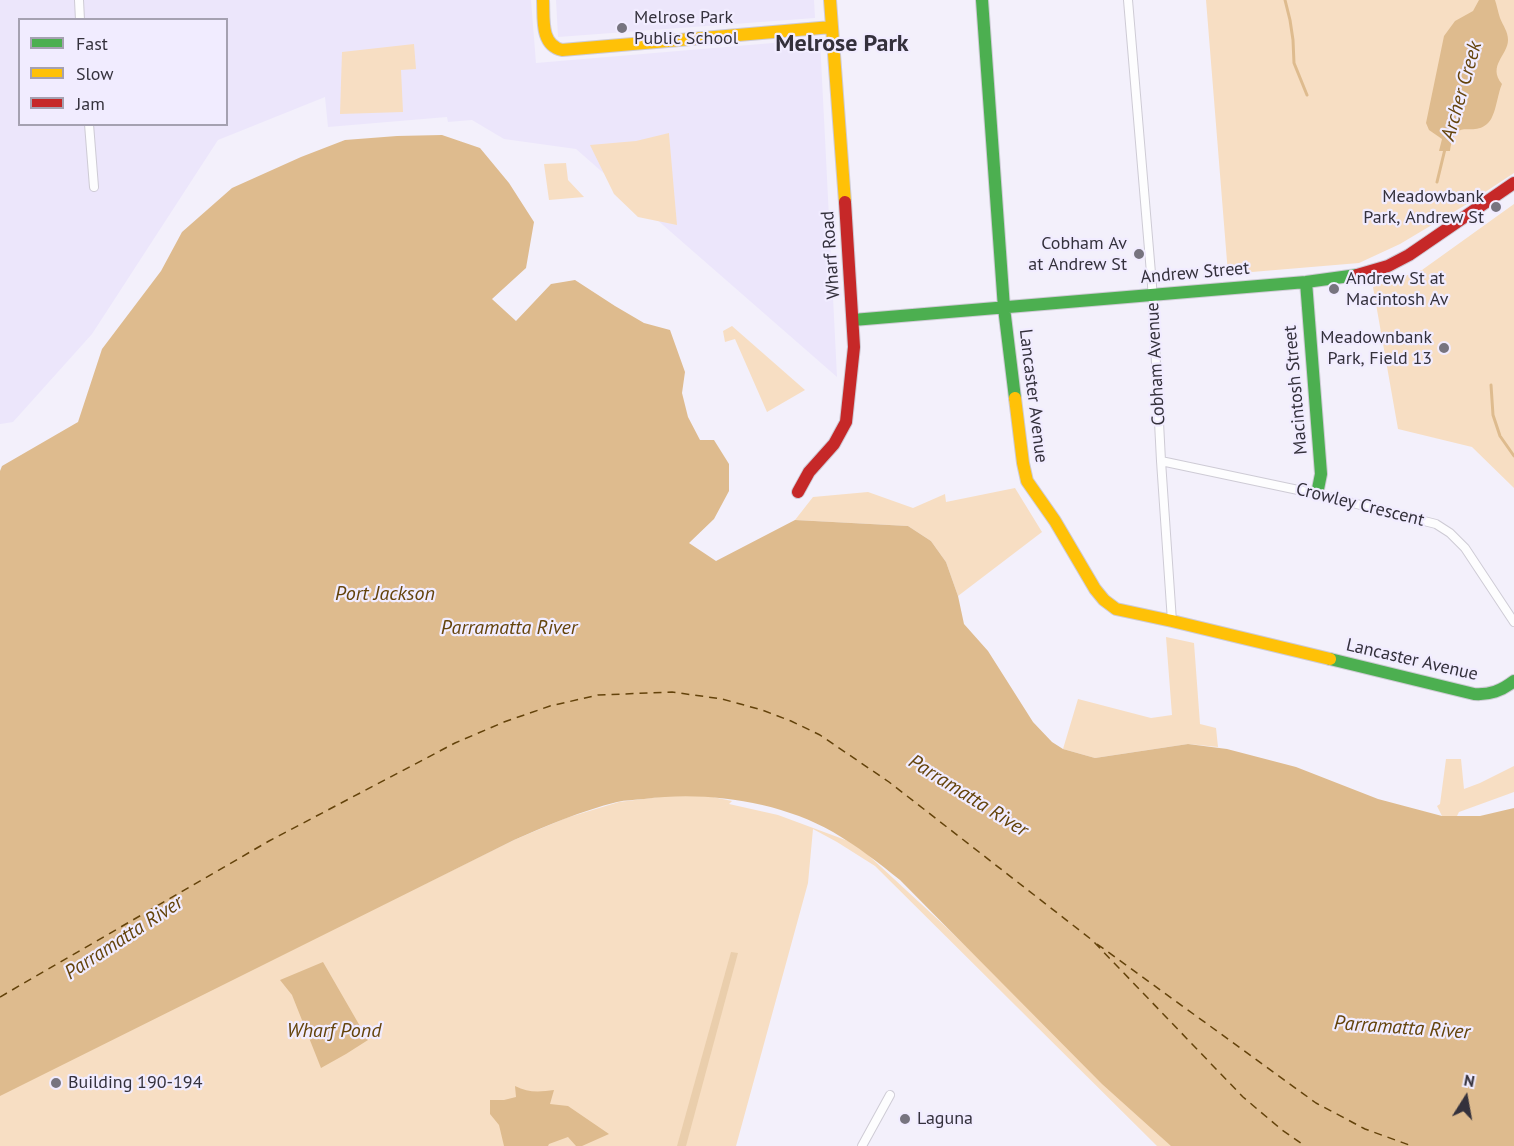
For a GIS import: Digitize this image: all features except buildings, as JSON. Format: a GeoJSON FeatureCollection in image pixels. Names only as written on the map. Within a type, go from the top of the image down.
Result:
{"type":"FeatureCollection","features":[{"type":"Feature","properties":{"kind":"street"},"geometry":{"type":"LineString","coordinates":[[79,0],[80,18]]}},
{"type":"Feature","properties":{"kind":"street"},"geometry":{"type":"LineString","coordinates":[[543,0],[545,36],[553,47],[559,50],[832,27]]}},
{"type":"Feature","properties":{"kind":"street","name":"Wharf Road"},"geometry":{"type":"LineString","coordinates":[[798,492],[809,472],[834,444],[846,422],[854,347],[830,0]]}},
{"type":"Feature","properties":{"kind":"street","name":"Lancaster Avenue"},"geometry":{"type":"LineString","coordinates":[[982,0],[1004,308],[1023,463],[1027,481],[1055,521],[1095,589],[1116,609],[1474,694],[1489,695],[1503,690],[1514,681]]}},
{"type":"Feature","properties":{"kind":"street","name":"Cobham Avenue"},"geometry":{"type":"LineString","coordinates":[[1128,0],[1152,295],[1172,621]]}},
{"type":"Feature","properties":{"kind":"street"},"geometry":{"type":"LineString","coordinates":[[89,126],[94,187]]}},
{"type":"Feature","properties":{"kind":"street","name":"Andrew Street"},"geometry":{"type":"LineString","coordinates":[[853,320],[1306,282],[1359,275],[1388,266],[1418,249],[1514,183]]}},
{"type":"Feature","properties":{"kind":"street","name":"Macintosh Street"},"geometry":{"type":"LineString","coordinates":[[1306,282],[1321,474],[1317,494]]}},
{"type":"Feature","properties":{"kind":"street","name":"Crowley Crescent"},"geometry":{"type":"LineString","coordinates":[[1161,461],[1317,494],[1436,524],[1450,533],[1465,548],[1514,622]]}},
{"type":"Feature","properties":{"kind":"street"},"geometry":{"type":"LineString","coordinates":[[862,1146],[890,1095]]}},
{"type":"Feature","properties":{"kind":"shaded area"},"geometry":{"type":"Polygon","coordinates":[[[0,0],[531,0],[536,63],[820,39],[837,377],[576,149],[504,139],[472,120],[448,122],[447,117],[328,127],[325,97],[218,140],[92,334],[13,422],[0,424],[0,0]]]}},
{"type":"Feature","properties":{"kind":"shaded area","name":"Melrose Park Public School"},"geometry":{"type":"Polygon","coordinates":[[[556,0],[814,0],[815,18],[558,37],[556,0]]]}},
{"type":"Feature","properties":{"kind":"shaded area"},"geometry":{"type":"Polygon","coordinates":[[[1206,0],[1514,0],[1514,173],[1400,244],[1359,263],[1228,274],[1206,0]]]}},
{"type":"Feature","properties":{"kind":"shaded area"},"geometry":{"type":"Polygon","coordinates":[[[414,44],[416,69],[401,70],[403,112],[340,114],[342,52],[414,44]]]}},
{"type":"Feature","properties":{"kind":"shaded area"},"geometry":{"type":"Polygon","coordinates":[[[669,133],[677,225],[638,217],[614,194],[590,145],[636,141],[669,133]]]}},
{"type":"Feature","properties":{"kind":"shaded area"},"geometry":{"type":"Polygon","coordinates":[[[566,163],[568,180],[584,197],[549,200],[544,164],[566,163]]]}},
{"type":"Feature","properties":{"kind":"shaded area"},"geometry":{"type":"Polygon","coordinates":[[[1514,204],[1514,488],[1472,447],[1398,429],[1373,287],[1422,270],[1514,204]]]}},
{"type":"Feature","properties":{"kind":"shaded area"},"geometry":{"type":"Polygon","coordinates":[[[732,326],[805,390],[767,412],[735,339],[725,342],[723,331],[732,326]]]}},
{"type":"Feature","properties":{"kind":"shaded area"},"geometry":{"type":"Polygon","coordinates":[[[1015,488],[1042,532],[958,596],[946,562],[931,541],[908,526],[795,520],[813,497],[868,492],[913,508],[945,494],[946,502],[1015,488]]]}},
{"type":"Feature","properties":{"kind":"shaded area"},"geometry":{"type":"Polygon","coordinates":[[[1166,637],[1194,643],[1200,724],[1216,728],[1218,747],[1188,744],[1095,758],[1063,749],[1078,699],[1151,718],[1172,715],[1166,637]]]}},
{"type":"Feature","properties":{"kind":"shaded area"},"geometry":{"type":"Polygon","coordinates":[[[1446,759],[1461,759],[1464,789],[1514,766],[1514,792],[1459,812],[1457,816],[1442,816],[1437,806],[1440,804],[1446,759]]]}},
{"type":"Feature","properties":{"kind":"shaded area"},"geometry":{"type":"Polygon","coordinates":[[[667,796],[708,796],[732,801],[729,804],[778,815],[851,842],[946,927],[1172,1146],[1157,1146],[875,866],[813,829],[808,883],[736,1146],[0,1146],[0,1093],[514,840],[566,818],[619,802],[667,796]]]}},
{"type":"Feature","properties":{"kind":"shaded area"},"geometry":{"type":"Polygon","coordinates":[[[731,952],[738,953],[686,1146],[677,1146],[731,952]]]}},
{"type":"Feature","properties":{"kind":"water"},"geometry":{"type":"Polygon","coordinates":[[[1479,0],[1495,0],[1507,34],[1507,45],[1497,66],[1498,78],[1502,84],[1490,121],[1481,128],[1460,130],[1452,140],[1450,151],[1439,151],[1442,139],[1429,130],[1426,123],[1444,36],[1455,21],[1473,11],[1479,0]]]}},
{"type":"Feature","properties":{"kind":"water","name":"Port Jackson"},"geometry":{"type":"Polygon","coordinates":[[[442,135],[480,148],[509,183],[534,222],[526,268],[492,299],[516,321],[551,284],[575,280],[644,323],[670,330],[685,372],[682,393],[688,417],[700,440],[714,440],[729,464],[729,491],[714,519],[689,543],[716,561],[795,520],[908,526],[931,541],[946,562],[958,596],[964,624],[988,651],[1033,722],[1052,742],[1063,749],[1095,758],[1188,744],[1227,749],[1296,767],[1378,799],[1442,816],[1480,816],[1514,808],[1514,1146],[1171,1146],[1102,1084],[900,880],[868,855],[833,832],[789,813],[741,801],[692,796],[617,802],[527,834],[0,1096],[0,471],[2,466],[78,422],[102,349],[161,271],[182,232],[232,188],[345,140],[442,135]]]}},
{"type":"Feature","properties":{"kind":"water","name":"Wharf Pond"},"geometry":{"type":"Polygon","coordinates":[[[323,962],[368,1040],[321,1068],[292,995],[280,980],[323,962]]]}},
{"type":"Feature","properties":{"kind":"water"},"geometry":{"type":"Polygon","coordinates":[[[515,1086],[534,1091],[554,1090],[550,1104],[568,1106],[609,1134],[582,1146],[576,1146],[568,1137],[548,1146],[504,1146],[499,1125],[490,1114],[490,1100],[516,1097],[515,1086]]]}},
{"type":"Feature","properties":{"kind":"waterway"},"geometry":{"type":"LineString","coordinates":[[1285,0],[1293,40],[1294,63],[1307,95]]}},
{"type":"Feature","properties":{"kind":"waterway","name":"Archer Creek"},"geometry":{"type":"LineString","coordinates":[[1437,182],[1445,149]]}},
{"type":"Feature","properties":{"kind":"waterway","name":"Archer Creek"},"geometry":{"type":"LineString","coordinates":[[1491,385],[1493,415],[1500,436],[1514,456]]}},
{"type":"Feature","properties":{"kind":"ferry route"},"geometry":{"type":"LineString","coordinates":[[0,997],[269,841],[455,743],[550,706],[598,695],[672,692],[722,699],[791,721],[820,735],[889,782],[1092,940],[1243,1097],[1305,1146]]}},
{"type":"Feature","properties":{"kind":"ferry route"},"geometry":{"type":"LineString","coordinates":[[1097,944],[1316,1103],[1365,1129],[1412,1146]]}},
{"type":"Feature","properties":{"kind":"traffic: fast"},"geometry":{"type":"LineString","coordinates":[[982,0],[1004,308],[1015,398]]}},
{"type":"Feature","properties":{"kind":"traffic: fast"},"geometry":{"type":"LineString","coordinates":[[853,320],[1306,282],[1357,275]]}},
{"type":"Feature","properties":{"kind":"traffic: fast"},"geometry":{"type":"LineString","coordinates":[[1306,282],[1321,474],[1317,494]]}},
{"type":"Feature","properties":{"kind":"traffic: fast"},"geometry":{"type":"LineString","coordinates":[[1330,659],[1474,694],[1495,692],[1514,681]]}},
{"type":"Feature","properties":{"kind":"traffic: slow"},"geometry":{"type":"LineString","coordinates":[[543,0],[547,37],[550,43],[562,50],[832,27]]}},
{"type":"Feature","properties":{"kind":"traffic: slow"},"geometry":{"type":"LineString","coordinates":[[830,0],[845,202]]}},
{"type":"Feature","properties":{"kind":"traffic: slow"},"geometry":{"type":"LineString","coordinates":[[1015,398],[1027,481],[1104,600],[1116,609],[1330,659]]}},
{"type":"Feature","properties":{"kind":"traffic: jam"},"geometry":{"type":"LineString","coordinates":[[1357,275],[1388,266],[1409,255],[1514,183]]}},
{"type":"Feature","properties":{"kind":"traffic: jam"},"geometry":{"type":"LineString","coordinates":[[798,492],[809,472],[834,444],[846,422],[854,347],[845,202]]}},
{"type":"Feature","properties":{"kind":"place","name":"Melrose Park Public School"},"geometry":{"type":"Point","coordinates":[622,28]}},
{"type":"Feature","properties":{"kind":"place","name":"Meadowbank Park, Andrew St"},"geometry":{"type":"Point","coordinates":[1496,207]}},
{"type":"Feature","properties":{"kind":"place","name":"Cobham Av at Andrew St"},"geometry":{"type":"Point","coordinates":[1139,254]}},
{"type":"Feature","properties":{"kind":"place","name":"Andrew St at Macintosh Av"},"geometry":{"type":"Point","coordinates":[1334,289]}},
{"type":"Feature","properties":{"kind":"place","name":"Meadownbank Park, Field 13"},"geometry":{"type":"Point","coordinates":[1444,348]}},
{"type":"Feature","properties":{"kind":"place","name":"Building 190-194"},"geometry":{"type":"Point","coordinates":[56,1083]}},
{"type":"Feature","properties":{"kind":"place","name":"Laguna"},"geometry":{"type":"Point","coordinates":[905,1119]}},
{"type":"Feature","properties":{"kind":"district","name":"Melrose Park"},"geometry":{"type":"Point","coordinates":[842,44]}},
{"type":"Feature","properties":{"kind":"water label","name":"Parramatta River"},"geometry":{"type":"Point","coordinates":[509,628]}},
{"type":"Feature","properties":{"kind":"water label","name":"Parramatta River"},"geometry":{"type":"Point","coordinates":[968,796]}},
{"type":"Feature","properties":{"kind":"water label","name":"Parramatta River"},"geometry":{"type":"Point","coordinates":[124,938]}},
{"type":"Feature","properties":{"kind":"water label","name":"Parramatta River"},"geometry":{"type":"Point","coordinates":[1402,1028]}}]}
